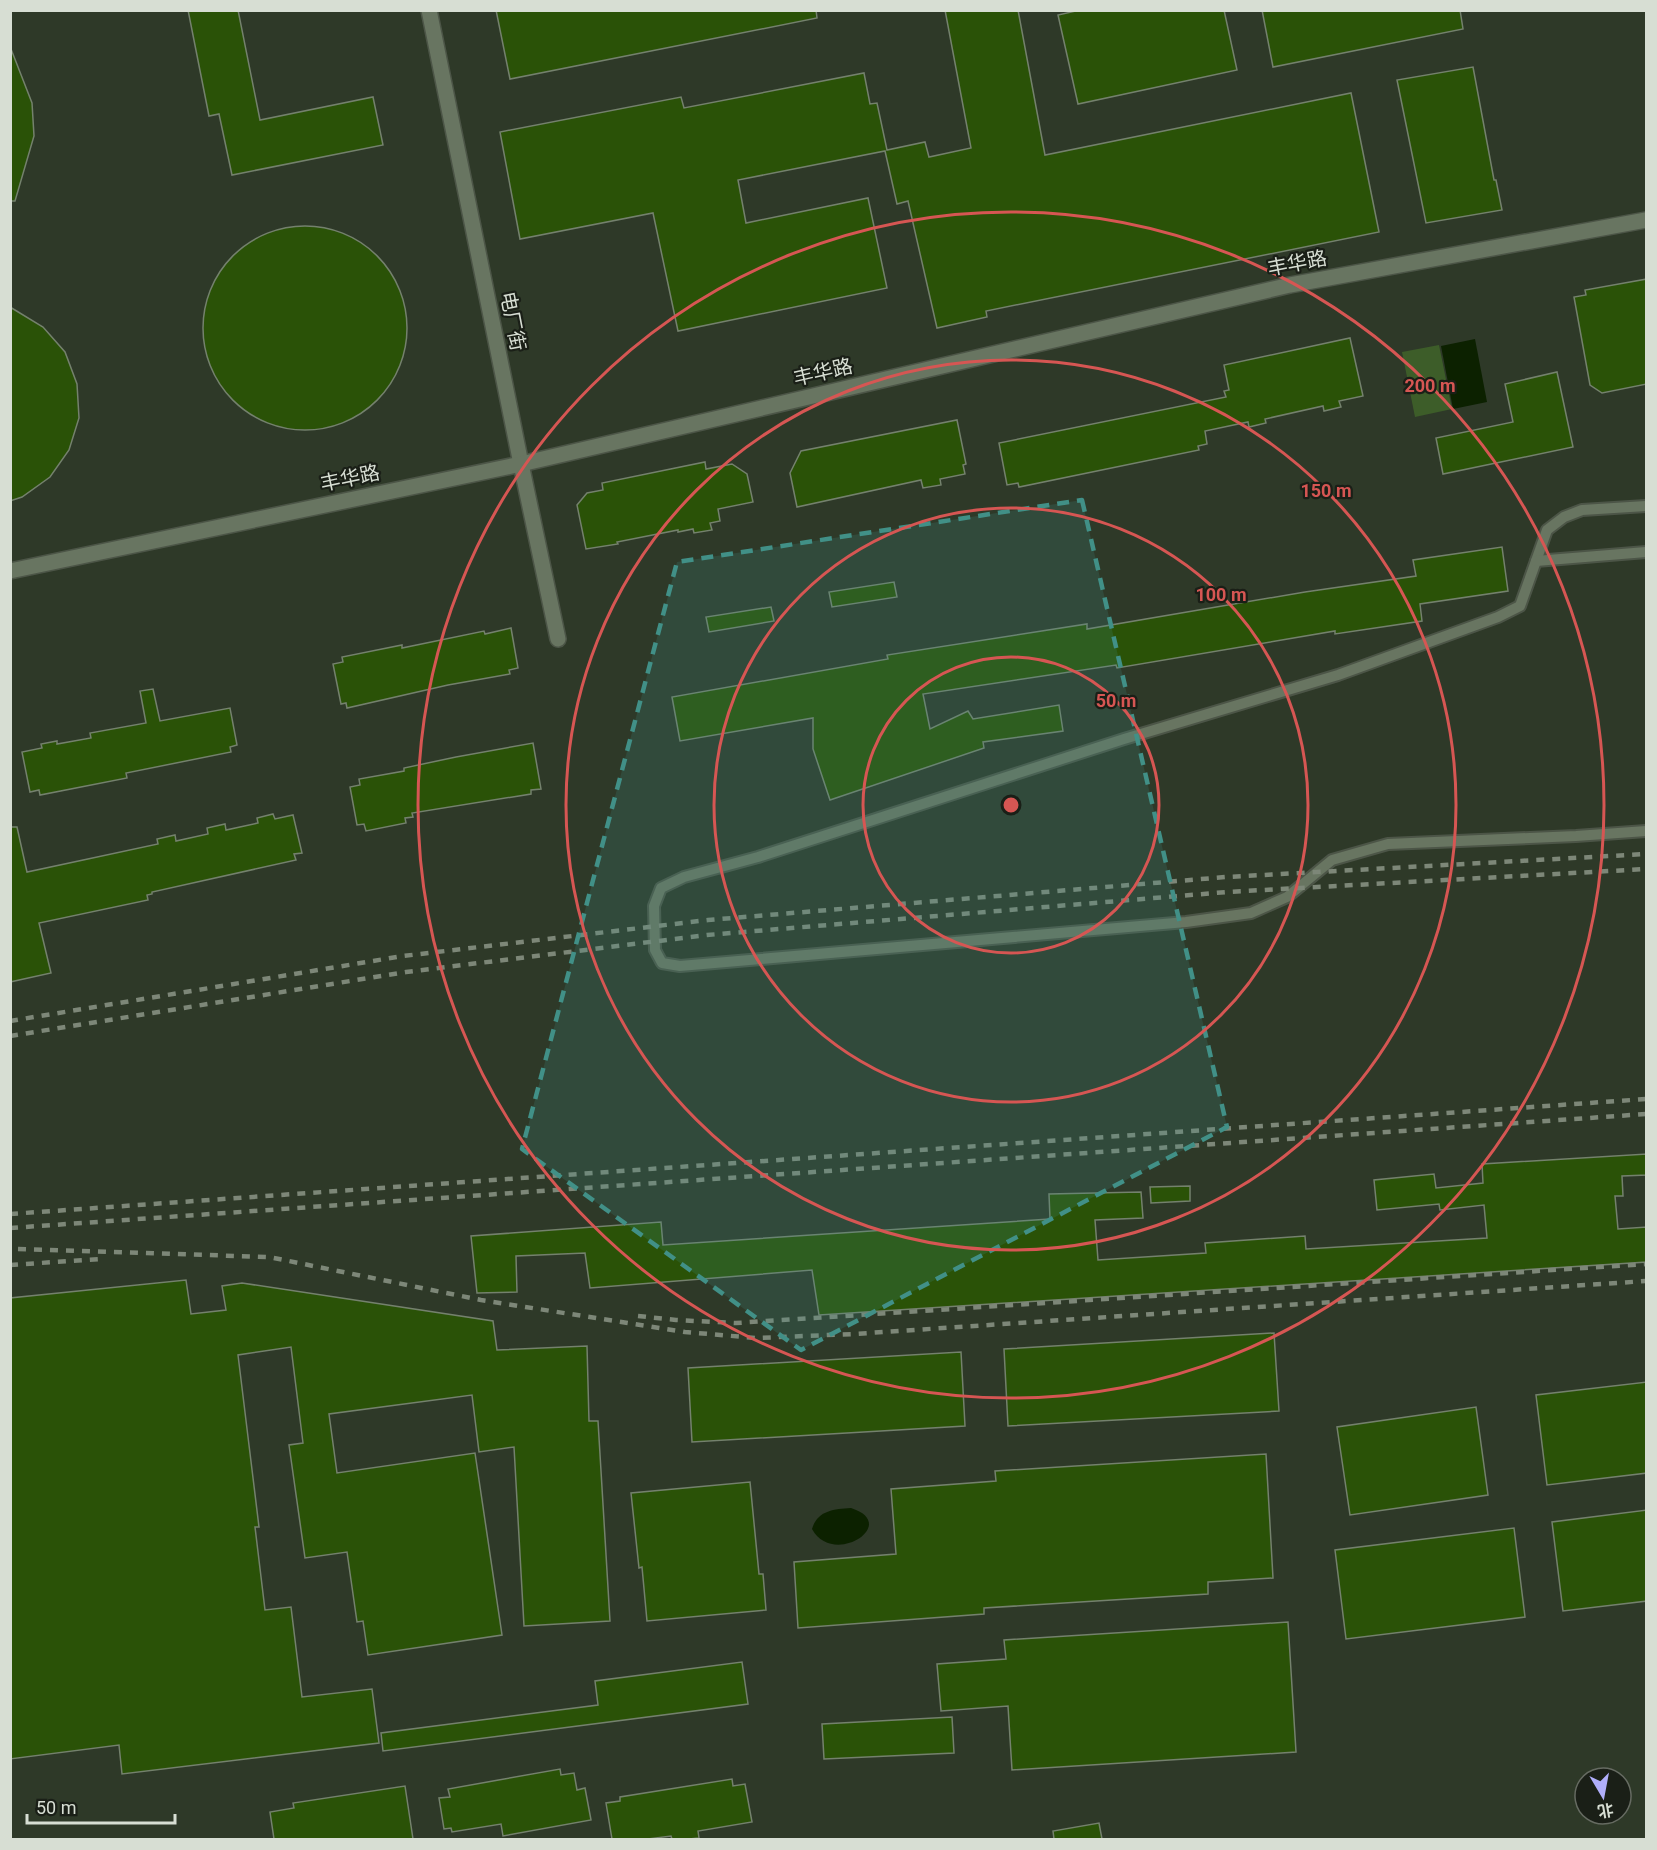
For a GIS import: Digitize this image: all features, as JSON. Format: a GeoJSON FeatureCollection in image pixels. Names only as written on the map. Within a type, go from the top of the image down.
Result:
{"type":"FeatureCollection","features":[{"type":"Feature","properties":{"kind":"street","name":"电厂街"},"geometry":{"type":"LineString","coordinates":[[429,10],[558,639]]}},
{"type":"Feature","properties":{"kind":"street","name":"丰华路"},"geometry":{"type":"LineString","coordinates":[[10,571],[521,464],[1290,285],[1647,220]]}},
{"type":"Feature","properties":{"kind":"lane"},"geometry":{"type":"LineString","coordinates":[[1647,506],[1582,510],[1564,517],[1546,530],[1520,606],[1498,617],[1338,675],[1124,739],[758,857],[684,877],[661,888],[654,906],[655,950],[662,963],[680,966],[1186,922],[1251,914],[1287,897],[1332,860],[1388,844],[1647,831]]}},
{"type":"Feature","properties":{"kind":"lane"},"geometry":{"type":"LineString","coordinates":[[1536,561],[1647,552]]}},
{"type":"Feature","properties":{"kind":"highlighted area"},"geometry":{"type":"Polygon","coordinates":[[[1082,500],[1227,1127],[801,1350],[522,1149],[677,562],[1082,500]]]}},
{"type":"Feature","properties":{"kind":"shaded area"},"geometry":{"type":"Polygon","coordinates":[[[1475,339],[1487,402],[1453,409],[1441,346],[1475,339]]]}},
{"type":"Feature","properties":{"kind":"shaded area"},"geometry":{"type":"Polygon","coordinates":[[[1439,345],[1452,409],[1415,417],[1402,352],[1439,345]]]}},
{"type":"Feature","properties":{"kind":"shaded area"},"geometry":{"type":"Polygon","coordinates":[[[851,1508],[865,1515],[869,1524],[866,1532],[858,1539],[847,1544],[834,1544],[822,1540],[812,1529],[818,1518],[827,1512],[851,1508]]]}},
{"type":"Feature","properties":{"kind":"building"},"geometry":{"type":"Polygon","coordinates":[[[188,10],[238,10],[260,120],[373,97],[383,145],[232,175],[219,114],[209,116],[188,10]]]}},
{"type":"Feature","properties":{"kind":"building"},"geometry":{"type":"Polygon","coordinates":[[[496,10],[816,10],[817,18],[510,79],[496,10]]]}},
{"type":"Feature","properties":{"kind":"building"},"geometry":{"type":"Polygon","coordinates":[[[945,10],[1018,10],[1045,155],[1351,93],[1379,232],[986,311],[987,317],[937,328],[908,201],[897,204],[885,151],[738,180],[746,223],[868,198],[887,288],[678,331],[653,213],[520,239],[500,132],[681,97],[684,108],[864,73],[870,104],[877,103],[887,150],[925,142],[929,157],[971,148],[945,10]]]}},
{"type":"Feature","properties":{"kind":"building"},"geometry":{"type":"Polygon","coordinates":[[[1080,10],[1224,10],[1237,70],[1078,104],[1058,15],[1080,10]]]}},
{"type":"Feature","properties":{"kind":"building"},"geometry":{"type":"Polygon","coordinates":[[[1262,10],[1460,10],[1463,29],[1273,67],[1262,10]]]}},
{"type":"Feature","properties":{"kind":"building"},"geometry":{"type":"Polygon","coordinates":[[[11,49],[32,103],[34,136],[15,201],[10,201],[11,49]]]}},
{"type":"Feature","properties":{"kind":"building"},"geometry":{"type":"Polygon","coordinates":[[[1473,67],[1494,180],[1496,180],[1502,210],[1426,223],[1397,80],[1473,67]]]}},
{"type":"Feature","properties":{"kind":"building"},"geometry":{"type":"Polygon","coordinates":[[[305,226],[335,230],[353,238],[370,249],[384,263],[403,298],[407,328],[403,358],[395,376],[384,393],[370,407],[335,426],[305,430],[275,426],[257,418],[240,407],[226,393],[207,358],[203,328],[207,298],[215,280],[226,263],[240,249],[275,230],[305,226]]]}},
{"type":"Feature","properties":{"kind":"building"},"geometry":{"type":"Polygon","coordinates":[[[1647,279],[1647,384],[1602,393],[1590,385],[1574,297],[1586,295],[1585,290],[1647,279]]]}},
{"type":"Feature","properties":{"kind":"building"},"geometry":{"type":"Polygon","coordinates":[[[10,307],[43,327],[65,352],[77,384],[79,418],[69,450],[50,477],[22,497],[10,501],[10,307]]]}},
{"type":"Feature","properties":{"kind":"building"},"geometry":{"type":"Polygon","coordinates":[[[1350,338],[1363,396],[1339,401],[1341,407],[1324,411],[1323,406],[1265,419],[1266,423],[1249,427],[1248,422],[1205,431],[1207,444],[1198,446],[1199,450],[1019,487],[1018,483],[1007,485],[999,443],[1226,397],[1224,391],[1229,390],[1224,365],[1350,338]]]}},
{"type":"Feature","properties":{"kind":"building"},"geometry":{"type":"Polygon","coordinates":[[[1557,372],[1573,447],[1443,474],[1436,438],[1513,422],[1505,384],[1557,372]]]}},
{"type":"Feature","properties":{"kind":"building"},"geometry":{"type":"Polygon","coordinates":[[[957,420],[966,464],[963,465],[965,474],[940,479],[941,485],[923,488],[921,480],[797,507],[790,473],[801,451],[957,420]]]}},
{"type":"Feature","properties":{"kind":"building"},"geometry":{"type":"Polygon","coordinates":[[[705,462],[706,469],[732,464],[747,474],[753,502],[718,509],[720,521],[710,523],[712,530],[694,533],[693,529],[678,532],[678,530],[586,549],[577,505],[587,493],[603,490],[602,483],[705,462]]]}},
{"type":"Feature","properties":{"kind":"building"},"geometry":{"type":"Polygon","coordinates":[[[1502,547],[1508,591],[1420,604],[1422,621],[1335,634],[1335,631],[1117,668],[1116,665],[923,694],[930,729],[968,711],[973,719],[1059,705],[1063,731],[983,742],[984,748],[830,800],[813,749],[813,718],[680,741],[672,697],[888,659],[887,655],[1087,624],[1087,629],[1305,592],[1416,576],[1413,560],[1502,547]]]}},
{"type":"Feature","properties":{"kind":"building"},"geometry":{"type":"Polygon","coordinates":[[[894,582],[897,597],[832,607],[829,592],[894,582]]]}},
{"type":"Feature","properties":{"kind":"building"},"geometry":{"type":"Polygon","coordinates":[[[771,607],[774,621],[709,632],[706,617],[771,607]]]}},
{"type":"Feature","properties":{"kind":"building"},"geometry":{"type":"Polygon","coordinates":[[[511,628],[518,668],[509,670],[510,674],[448,685],[347,708],[346,703],[341,704],[333,664],[343,662],[342,657],[511,628]]]}},
{"type":"Feature","properties":{"kind":"building"},"geometry":{"type":"Polygon","coordinates":[[[153,689],[160,721],[230,708],[237,745],[230,747],[231,752],[126,773],[127,778],[40,795],[39,790],[30,792],[22,752],[42,748],[41,744],[57,741],[57,744],[91,738],[90,733],[146,723],[140,691],[153,689]]]}},
{"type":"Feature","properties":{"kind":"building"},"geometry":{"type":"Polygon","coordinates":[[[533,743],[541,789],[531,790],[531,794],[412,813],[413,817],[405,818],[406,823],[366,831],[364,824],[357,825],[350,787],[360,785],[359,779],[404,771],[404,768],[456,757],[533,743]]]}},
{"type":"Feature","properties":{"kind":"building"},"geometry":{"type":"Polygon","coordinates":[[[273,814],[275,819],[293,815],[302,853],[294,854],[296,860],[152,892],[147,895],[148,900],[39,923],[51,973],[10,982],[10,827],[17,827],[27,872],[158,844],[157,839],[175,835],[176,841],[208,834],[207,828],[225,824],[226,830],[258,823],[257,818],[273,814]]]}},
{"type":"Feature","properties":{"kind":"building"},"geometry":{"type":"Polygon","coordinates":[[[1647,1154],[1647,1175],[1622,1176],[1623,1196],[1615,1196],[1618,1229],[1647,1227],[1647,1262],[819,1315],[812,1270],[590,1288],[585,1253],[516,1256],[517,1292],[477,1293],[471,1236],[661,1222],[663,1245],[1050,1219],[1049,1194],[1141,1192],[1143,1218],[1095,1220],[1098,1260],[1206,1253],[1205,1243],[1305,1236],[1306,1249],[1487,1238],[1484,1205],[1440,1210],[1439,1204],[1377,1210],[1374,1180],[1434,1174],[1436,1188],[1483,1183],[1482,1164],[1647,1154]]]}},
{"type":"Feature","properties":{"kind":"building"},"geometry":{"type":"Polygon","coordinates":[[[1190,1186],[1190,1201],[1151,1203],[1150,1187],[1190,1186]]]}},
{"type":"Feature","properties":{"kind":"building"},"geometry":{"type":"Polygon","coordinates":[[[186,1280],[191,1314],[226,1310],[222,1286],[242,1283],[493,1321],[497,1350],[587,1346],[589,1421],[598,1421],[610,1621],[524,1626],[514,1447],[479,1452],[472,1395],[329,1414],[337,1473],[475,1453],[502,1635],[368,1655],[363,1621],[357,1622],[347,1552],[305,1558],[289,1445],[303,1443],[291,1347],[238,1355],[259,1527],[255,1527],[265,1610],[291,1607],[302,1697],[372,1689],[379,1743],[122,1774],[119,1745],[10,1759],[10,1298],[186,1280]]]}},
{"type":"Feature","properties":{"kind":"building"},"geometry":{"type":"Polygon","coordinates":[[[1274,1333],[1279,1411],[1008,1426],[1004,1349],[1274,1333]]]}},
{"type":"Feature","properties":{"kind":"building"},"geometry":{"type":"Polygon","coordinates":[[[961,1352],[965,1426],[692,1442],[688,1368],[961,1352]]]}},
{"type":"Feature","properties":{"kind":"building"},"geometry":{"type":"Polygon","coordinates":[[[1647,1382],[1647,1473],[1547,1485],[1536,1395],[1647,1382]]]}},
{"type":"Feature","properties":{"kind":"building"},"geometry":{"type":"Polygon","coordinates":[[[1476,1407],[1488,1495],[1350,1515],[1337,1427],[1476,1407]]]}},
{"type":"Feature","properties":{"kind":"building"},"geometry":{"type":"Polygon","coordinates":[[[1266,1454],[1273,1578],[1208,1582],[1208,1594],[984,1608],[984,1614],[798,1628],[794,1562],[896,1554],[891,1489],[996,1481],[995,1471],[1266,1454]]]}},
{"type":"Feature","properties":{"kind":"building"},"geometry":{"type":"Polygon","coordinates":[[[750,1482],[759,1574],[763,1574],[766,1610],[647,1621],[631,1493],[750,1482]]]}},
{"type":"Feature","properties":{"kind":"building"},"geometry":{"type":"Polygon","coordinates":[[[1647,1510],[1647,1601],[1563,1611],[1552,1522],[1647,1510]]]}},
{"type":"Feature","properties":{"kind":"building"},"geometry":{"type":"Polygon","coordinates":[[[1514,1528],[1525,1617],[1346,1639],[1335,1550],[1514,1528]]]}},
{"type":"Feature","properties":{"kind":"building"},"geometry":{"type":"Polygon","coordinates":[[[1288,1622],[1296,1752],[1012,1770],[1008,1706],[941,1711],[937,1664],[1006,1659],[1004,1640],[1288,1622]]]}},
{"type":"Feature","properties":{"kind":"building"},"geometry":{"type":"Polygon","coordinates":[[[742,1662],[748,1704],[383,1751],[381,1733],[598,1705],[595,1681],[742,1662]]]}},
{"type":"Feature","properties":{"kind":"building"},"geometry":{"type":"Polygon","coordinates":[[[952,1717],[954,1753],[824,1759],[822,1724],[952,1717]]]}},
{"type":"Feature","properties":{"kind":"building"},"geometry":{"type":"Polygon","coordinates":[[[560,1769],[561,1775],[574,1773],[577,1790],[585,1788],[591,1820],[503,1836],[501,1824],[452,1832],[451,1828],[444,1829],[439,1798],[450,1797],[448,1789],[560,1769]]]}},
{"type":"Feature","properties":{"kind":"building"},"geometry":{"type":"Polygon","coordinates":[[[732,1779],[733,1786],[745,1784],[752,1822],[698,1831],[699,1838],[672,1839],[671,1836],[648,1839],[612,1839],[606,1803],[620,1801],[620,1797],[732,1779]]]}},
{"type":"Feature","properties":{"kind":"building"},"geometry":{"type":"Polygon","coordinates":[[[405,1786],[413,1839],[274,1839],[270,1812],[294,1808],[293,1803],[405,1786]]]}},
{"type":"Feature","properties":{"kind":"building"},"geometry":{"type":"Polygon","coordinates":[[[1099,1823],[1102,1839],[1054,1839],[1053,1831],[1099,1823]]]}},
{"type":"Feature","properties":{"kind":"railway"},"geometry":{"type":"LineString","coordinates":[[10,1021],[403,956],[708,920],[1226,877],[1646,854]]}},
{"type":"Feature","properties":{"kind":"railway"},"geometry":{"type":"LineString","coordinates":[[10,1036],[406,972],[707,935],[1227,892],[1646,869]]}},
{"type":"Feature","properties":{"kind":"railway"},"geometry":{"type":"LineString","coordinates":[[10,1214],[1646,1099]]}},
{"type":"Feature","properties":{"kind":"railway"},"geometry":{"type":"LineString","coordinates":[[10,1228],[1646,1114]]}},
{"type":"Feature","properties":{"kind":"railway"},"geometry":{"type":"LineString","coordinates":[[18,1249],[269,1257],[481,1300],[685,1332],[756,1338],[854,1334],[1646,1281]]}},
{"type":"Feature","properties":{"kind":"railway"},"geometry":{"type":"LineString","coordinates":[[10,1265],[100,1259]]}},
{"type":"Feature","properties":{"kind":"railway"},"geometry":{"type":"LineString","coordinates":[[638,1316],[736,1323],[1646,1264]]}}]}
